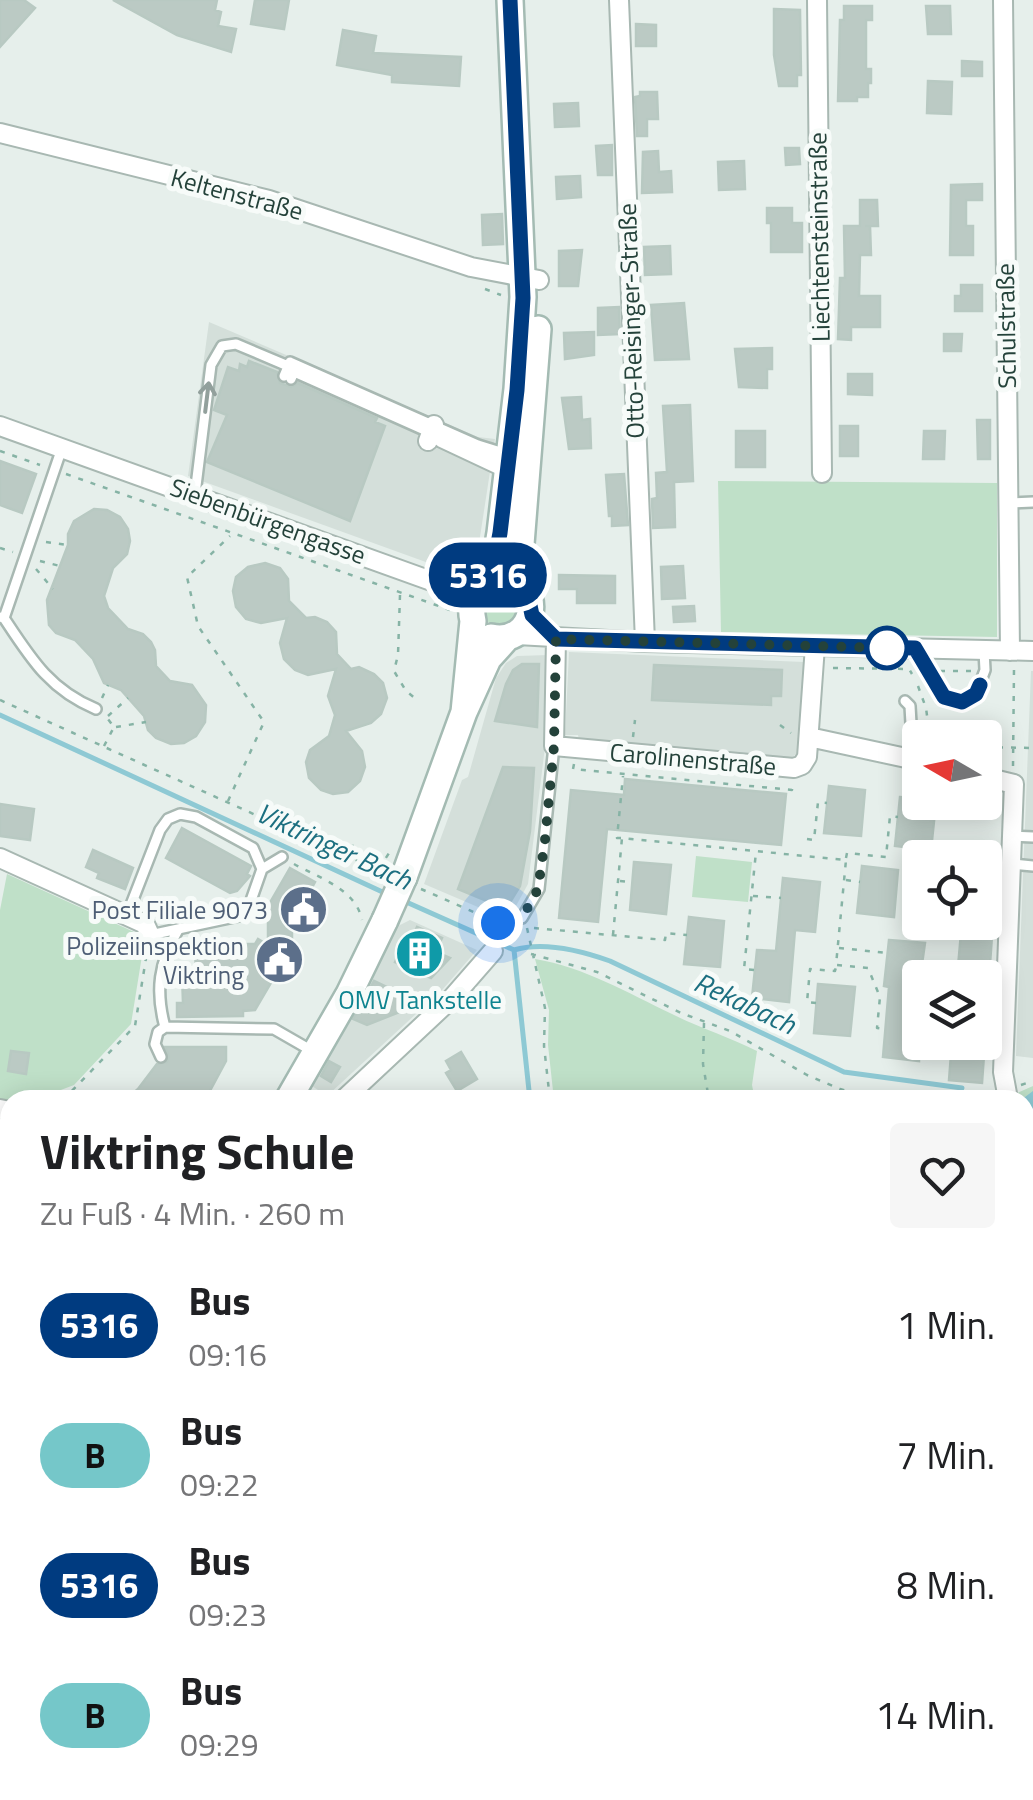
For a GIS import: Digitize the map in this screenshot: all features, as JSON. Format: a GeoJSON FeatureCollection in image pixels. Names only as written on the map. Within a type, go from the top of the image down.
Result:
{"type":"FeatureCollection","features":[{"type":"Feature","properties":{"kind":"main road"},"geometry":{"type":"LineString","coordinates":[[464,712],[471,603],[494,564],[528,285],[534,180],[512,0]]}},
{"type":"Feature","properties":{"kind":"main road"},"geometry":{"type":"LineString","coordinates":[[518,582],[537,363],[528,285]]}},
{"type":"Feature","properties":{"kind":"main road"},"geometry":{"type":"LineString","coordinates":[[294,1090],[317,1053],[374,923],[411,882],[464,712],[488,659],[518,630],[527,591],[518,582],[501,577],[471,603]]}},
{"type":"Feature","properties":{"kind":"main road"},"geometry":{"type":"LineString","coordinates":[[471,603],[486,636],[518,630]]}},
{"type":"Feature","properties":{"kind":"street","name":"Otto-Reisinger-Straße"},"geometry":{"type":"LineString","coordinates":[[619,0],[644,642]]}},
{"type":"Feature","properties":{"kind":"street","name":"Liechtensteinstraße"},"geometry":{"type":"LineString","coordinates":[[816,0],[822,474]]}},
{"type":"Feature","properties":{"kind":"street","name":"Schulstraße"},"geometry":{"type":"LineString","coordinates":[[1003,0],[1012,659]]}},
{"type":"Feature","properties":{"kind":"street","name":"Keltenstraße"},"geometry":{"type":"LineString","coordinates":[[0,133],[269,200],[528,285]]}},
{"type":"Feature","properties":{"kind":"street","name":"Siebenbürgengasse"},"geometry":{"type":"LineString","coordinates":[[0,426],[194,494],[471,603]]}},
{"type":"Feature","properties":{"kind":"street"},"geometry":{"type":"LineString","coordinates":[[434,434],[509,462]]}},
{"type":"Feature","properties":{"kind":"street"},"geometry":{"type":"LineString","coordinates":[[518,630],[556,639],[984,650],[1012,659],[1033,651]]}},
{"type":"Feature","properties":{"kind":"street"},"geometry":{"type":"LineString","coordinates":[[554,746],[556,639]]}},
{"type":"Feature","properties":{"kind":"street","name":"Carolinenstraße"},"geometry":{"type":"LineString","coordinates":[[554,746],[794,768],[802,765],[810,737],[816,646]]}},
{"type":"Feature","properties":{"kind":"street","name":"Carolinenstraße"},"geometry":{"type":"LineString","coordinates":[[810,737],[902,757]]}},
{"type":"Feature","properties":{"kind":"street"},"geometry":{"type":"LineString","coordinates":[[1002,781],[1014,784],[1003,1072],[1006,1090]]}},
{"type":"Feature","properties":{"kind":"street"},"geometry":{"type":"LineString","coordinates":[[0,858],[145,924],[150,935]]}},
{"type":"Feature","properties":{"kind":"street"},"geometry":{"type":"LineString","coordinates":[[354,1090],[452,998],[493,950]]}},
{"type":"Feature","properties":{"kind":"lane"},"geometry":{"type":"LineString","coordinates":[[194,494],[211,365],[222,346],[236,344],[288,374],[290,362],[434,434]]}},
{"type":"Feature","properties":{"kind":"lane"},"geometry":{"type":"LineString","coordinates":[[62,448],[2,617],[49,679],[70,698],[96,710]]}},
{"type":"Feature","properties":{"kind":"lane"},"geometry":{"type":"LineString","coordinates":[[1007,503],[1033,502]]}},
{"type":"Feature","properties":{"kind":"lane"},"geometry":{"type":"LineString","coordinates":[[915,648],[944,697],[962,702],[976,694],[984,670],[984,650]]}},
{"type":"Feature","properties":{"kind":"lane"},"geometry":{"type":"LineString","coordinates":[[905,701],[910,706],[912,720]]}},
{"type":"Feature","properties":{"kind":"lane"},"geometry":{"type":"LineString","coordinates":[[522,918],[538,889],[554,746]]}},
{"type":"Feature","properties":{"kind":"lane"},"geometry":{"type":"LineString","coordinates":[[126,916],[168,818],[180,814],[196,817],[253,848],[262,870]]}},
{"type":"Feature","properties":{"kind":"lane"},"geometry":{"type":"LineString","coordinates":[[1012,836],[1033,837]]}},
{"type":"Feature","properties":{"kind":"lane"},"geometry":{"type":"LineString","coordinates":[[150,935],[238,916],[248,909],[262,870],[282,856]]}},
{"type":"Feature","properties":{"kind":"lane"},"geometry":{"type":"LineString","coordinates":[[1012,864],[1033,866]]}},
{"type":"Feature","properties":{"kind":"lane"},"geometry":{"type":"LineString","coordinates":[[166,1027],[158,1000],[159,982],[165,953],[178,930]]}},
{"type":"Feature","properties":{"kind":"lane"},"geometry":{"type":"LineString","coordinates":[[161,1057],[154,1044],[158,1032],[166,1027],[274,1029],[317,1053]]}},
{"type":"Feature","properties":{"kind":"path"},"geometry":{"type":"LineString","coordinates":[[0,451],[400,594],[471,603]]}},
{"type":"Feature","properties":{"kind":"path"},"geometry":{"type":"LineString","coordinates":[[228,802],[264,722],[198,626],[187,577],[231,535]]}},
{"type":"Feature","properties":{"kind":"path"},"geometry":{"type":"LineString","coordinates":[[25,557],[43,542],[68,545]]}},
{"type":"Feature","properties":{"kind":"path"},"geometry":{"type":"LineString","coordinates":[[25,557],[60,566]]}},
{"type":"Feature","properties":{"kind":"path"},"geometry":{"type":"LineString","coordinates":[[25,557],[53,589]]}},
{"type":"Feature","properties":{"kind":"path"},"geometry":{"type":"LineString","coordinates":[[400,594],[394,671],[416,699]]}},
{"type":"Feature","properties":{"kind":"path"},"geometry":{"type":"LineString","coordinates":[[927,670],[984,670],[1012,659],[1014,784]]}},
{"type":"Feature","properties":{"kind":"path"},"geometry":{"type":"LineString","coordinates":[[829,668],[909,669],[928,720]]}},
{"type":"Feature","properties":{"kind":"path"},"geometry":{"type":"LineString","coordinates":[[107,717],[128,698]]}},
{"type":"Feature","properties":{"kind":"path"},"geometry":{"type":"LineString","coordinates":[[0,700],[378,870]]}},
{"type":"Feature","properties":{"kind":"path"},"geometry":{"type":"LineString","coordinates":[[96,710],[114,727]]}},
{"type":"Feature","properties":{"kind":"path"},"geometry":{"type":"LineString","coordinates":[[632,741],[635,720]]}},
{"type":"Feature","properties":{"kind":"path"},"geometry":{"type":"LineString","coordinates":[[114,727],[146,722]]}},
{"type":"Feature","properties":{"kind":"path"},"geometry":{"type":"LineString","coordinates":[[103,747],[114,727]]}},
{"type":"Feature","properties":{"kind":"path"},"geometry":{"type":"LineString","coordinates":[[575,748],[573,769],[792,790],[794,768]]}},
{"type":"Feature","properties":{"kind":"path"},"geometry":{"type":"LineString","coordinates":[[1002,748],[1030,748]]}},
{"type":"Feature","properties":{"kind":"path"},"geometry":{"type":"LineString","coordinates":[[623,774],[617,838],[846,860]]}},
{"type":"Feature","properties":{"kind":"path"},"geometry":{"type":"LineString","coordinates":[[807,839],[814,840],[818,802],[827,803]]}},
{"type":"Feature","properties":{"kind":"path"},"geometry":{"type":"LineString","coordinates":[[816,1003],[807,1002],[810,968],[835,971],[847,853],[886,857],[890,816],[898,817]]}},
{"type":"Feature","properties":{"kind":"path"},"geometry":{"type":"LineString","coordinates":[[613,936],[622,838]]}},
{"type":"Feature","properties":{"kind":"path"},"geometry":{"type":"LineString","coordinates":[[325,846],[354,846]]}},
{"type":"Feature","properties":{"kind":"path"},"geometry":{"type":"LineString","coordinates":[[754,970],[744,969],[756,851]]}},
{"type":"Feature","properties":{"kind":"path"},"geometry":{"type":"LineString","coordinates":[[282,856],[348,894],[374,923]]}},
{"type":"Feature","properties":{"kind":"path"},"geometry":{"type":"LineString","coordinates":[[844,880],[860,882]]}},
{"type":"Feature","properties":{"kind":"path"},"geometry":{"type":"LineString","coordinates":[[618,881],[632,882]]}},
{"type":"Feature","properties":{"kind":"path"},"geometry":{"type":"LineString","coordinates":[[411,882],[498,923],[522,918]]}},
{"type":"Feature","properties":{"kind":"path"},"geometry":{"type":"LineString","coordinates":[[752,896],[780,898]]}},
{"type":"Feature","properties":{"kind":"path"},"geometry":{"type":"LineString","coordinates":[[549,1090],[544,1046],[546,1008],[530,954],[527,927],[665,940],[666,933],[687,935]]}},
{"type":"Feature","properties":{"kind":"path"},"geometry":{"type":"LineString","coordinates":[[73,1090],[135,1026],[150,935]]}},
{"type":"Feature","properties":{"kind":"path"},"geometry":{"type":"LineString","coordinates":[[838,948],[888,953]]}},
{"type":"Feature","properties":{"kind":"path"},"geometry":{"type":"LineString","coordinates":[[530,954],[597,972],[730,1031],[808,1075],[844,1090]]}},
{"type":"Feature","properties":{"kind":"path"},"geometry":{"type":"LineString","coordinates":[[836,965],[868,968],[880,997],[877,1028],[886,1029]]}},
{"type":"Feature","properties":{"kind":"path"},"geometry":{"type":"LineString","coordinates":[[704,1021],[703,1064],[708,1090]]}},
{"type":"Feature","properties":{"kind":"shaded area"},"geometry":{"type":"Polygon","coordinates":[[[209,322],[478,437],[495,439],[476,563],[459,574],[188,476],[209,322]]]}},
{"type":"Feature","properties":{"kind":"shaded area"},"geometry":{"type":"Polygon","coordinates":[[[569,652],[804,662],[800,751],[791,758],[579,740],[578,735],[565,735],[569,652]]]}},
{"type":"Feature","properties":{"kind":"shaded area"},"geometry":{"type":"Polygon","coordinates":[[[549,655],[545,747],[528,884],[511,915],[499,916],[424,884],[462,780],[468,777],[496,678],[506,663],[517,656],[549,655]]]}},
{"type":"Feature","properties":{"kind":"shaded area"},"geometry":{"type":"Polygon","coordinates":[[[1033,671],[1033,1058],[1016,1056],[1033,671]]]}},
{"type":"Feature","properties":{"kind":"shaded area"},"geometry":{"type":"Polygon","coordinates":[[[410,920],[477,950],[443,989],[334,1090],[318,1090],[312,1086],[352,1018],[396,927],[410,920]]]}},
{"type":"Feature","properties":{"kind":"green space"},"geometry":{"type":"Polygon","coordinates":[[[718,481],[997,483],[997,637],[721,632],[718,481]]]}},
{"type":"Feature","properties":{"kind":"green space"},"geometry":{"type":"Polygon","coordinates":[[[500,588],[514,593],[519,607],[514,621],[500,626],[486,621],[481,607],[486,593],[500,588]]]}},
{"type":"Feature","properties":{"kind":"green space"},"geometry":{"type":"Polygon","coordinates":[[[696,856],[752,862],[748,902],[692,897],[696,856]]]}},
{"type":"Feature","properties":{"kind":"green space"},"geometry":{"type":"Polygon","coordinates":[[[7,874],[145,937],[131,1024],[74,1085],[61,1090],[0,1090],[0,910],[7,874]]]}},
{"type":"Feature","properties":{"kind":"green space"},"geometry":{"type":"Polygon","coordinates":[[[535,959],[588,974],[757,1051],[753,1090],[553,1090],[549,1010],[535,959]]]}},
{"type":"Feature","properties":{"kind":"building"},"geometry":{"type":"Polygon","coordinates":[[[0,0],[24,0],[35,8],[0,47],[0,0]]]}},
{"type":"Feature","properties":{"kind":"building"},"geometry":{"type":"Polygon","coordinates":[[[113,0],[217,0],[215,10],[221,12],[218,26],[236,29],[231,52],[177,35],[113,0]]]}},
{"type":"Feature","properties":{"kind":"building"},"geometry":{"type":"Polygon","coordinates":[[[255,0],[289,0],[284,29],[251,24],[255,0]]]}},
{"type":"Feature","properties":{"kind":"building"},"geometry":{"type":"Polygon","coordinates":[[[844,6],[872,6],[872,20],[866,20],[866,69],[871,69],[871,83],[868,97],[857,97],[857,101],[838,101],[840,20],[844,20],[844,6]]]}},
{"type":"Feature","properties":{"kind":"building"},"geometry":{"type":"Polygon","coordinates":[[[926,6],[950,6],[951,34],[928,34],[926,6]]]}},
{"type":"Feature","properties":{"kind":"building"},"geometry":{"type":"Polygon","coordinates":[[[774,9],[800,10],[801,75],[797,75],[797,86],[779,86],[774,9]]]}},
{"type":"Feature","properties":{"kind":"building"},"geometry":{"type":"Polygon","coordinates":[[[636,24],[656,25],[656,46],[636,46],[636,24]]]}},
{"type":"Feature","properties":{"kind":"building"},"geometry":{"type":"Polygon","coordinates":[[[343,30],[376,36],[373,53],[461,57],[459,86],[392,82],[392,75],[337,65],[343,30]]]}},
{"type":"Feature","properties":{"kind":"building"},"geometry":{"type":"Polygon","coordinates":[[[962,61],[982,62],[982,76],[962,76],[962,61]]]}},
{"type":"Feature","properties":{"kind":"building"},"geometry":{"type":"Polygon","coordinates":[[[928,81],[952,82],[951,114],[927,113],[928,81]]]}},
{"type":"Feature","properties":{"kind":"building"},"geometry":{"type":"Polygon","coordinates":[[[640,92],[657,92],[658,119],[647,119],[647,136],[637,136],[635,97],[640,92]]]}},
{"type":"Feature","properties":{"kind":"building"},"geometry":{"type":"Polygon","coordinates":[[[578,103],[579,126],[555,127],[554,104],[578,103]]]}},
{"type":"Feature","properties":{"kind":"building"},"geometry":{"type":"Polygon","coordinates":[[[612,145],[612,175],[598,175],[596,146],[612,145]]]}},
{"type":"Feature","properties":{"kind":"building"},"geometry":{"type":"Polygon","coordinates":[[[785,148],[799,148],[800,164],[786,165],[785,148]]]}},
{"type":"Feature","properties":{"kind":"building"},"geometry":{"type":"Polygon","coordinates":[[[658,151],[659,172],[671,171],[672,192],[642,193],[643,152],[658,151]]]}},
{"type":"Feature","properties":{"kind":"building"},"geometry":{"type":"Polygon","coordinates":[[[744,161],[745,189],[719,190],[718,162],[744,161]]]}},
{"type":"Feature","properties":{"kind":"building"},"geometry":{"type":"Polygon","coordinates":[[[580,176],[581,197],[557,199],[556,177],[580,176]]]}},
{"type":"Feature","properties":{"kind":"building"},"geometry":{"type":"Polygon","coordinates":[[[982,184],[982,200],[966,200],[966,226],[973,226],[973,255],[950,255],[951,185],[982,184]]]}},
{"type":"Feature","properties":{"kind":"building"},"geometry":{"type":"Polygon","coordinates":[[[860,200],[877,200],[878,226],[870,226],[871,255],[860,255],[859,296],[880,296],[880,327],[851,327],[851,340],[838,339],[840,278],[845,278],[844,226],[860,226],[860,200]]]}},
{"type":"Feature","properties":{"kind":"building"},"geometry":{"type":"Polygon","coordinates":[[[767,208],[792,208],[792,223],[802,223],[802,252],[771,252],[767,208]]]}},
{"type":"Feature","properties":{"kind":"building"},"geometry":{"type":"Polygon","coordinates":[[[502,214],[503,244],[483,245],[482,215],[502,214]]]}},
{"type":"Feature","properties":{"kind":"building"},"geometry":{"type":"Polygon","coordinates":[[[670,246],[671,274],[645,275],[644,247],[670,246]]]}},
{"type":"Feature","properties":{"kind":"building"},"geometry":{"type":"Polygon","coordinates":[[[582,250],[578,286],[559,286],[559,251],[582,250]]]}},
{"type":"Feature","properties":{"kind":"building"},"geometry":{"type":"Polygon","coordinates":[[[961,285],[982,285],[982,311],[955,311],[955,296],[961,296],[961,285]]]}},
{"type":"Feature","properties":{"kind":"building"},"geometry":{"type":"Polygon","coordinates":[[[684,303],[689,359],[655,360],[651,305],[684,303]]]}},
{"type":"Feature","properties":{"kind":"building"},"geometry":{"type":"Polygon","coordinates":[[[619,307],[620,334],[598,335],[598,308],[619,307]]]}},
{"type":"Feature","properties":{"kind":"building"},"geometry":{"type":"Polygon","coordinates":[[[594,332],[594,355],[565,359],[564,333],[594,332]]]}},
{"type":"Feature","properties":{"kind":"building"},"geometry":{"type":"Polygon","coordinates":[[[944,334],[962,334],[961,351],[944,351],[944,334]]]}},
{"type":"Feature","properties":{"kind":"building"},"geometry":{"type":"Polygon","coordinates":[[[772,348],[767,388],[739,387],[735,349],[772,348]]]}},
{"type":"Feature","properties":{"kind":"building"},"geometry":{"type":"Polygon","coordinates":[[[249,361],[277,372],[280,383],[291,387],[298,383],[377,418],[375,422],[385,426],[350,521],[207,462],[227,415],[214,410],[228,367],[239,371],[240,364],[247,367],[249,361]]]}},
{"type":"Feature","properties":{"kind":"building"},"geometry":{"type":"Polygon","coordinates":[[[848,374],[872,374],[872,395],[848,394],[848,374]]]}},
{"type":"Feature","properties":{"kind":"building"},"geometry":{"type":"Polygon","coordinates":[[[581,397],[582,420],[590,419],[591,448],[569,449],[562,398],[581,397]]]}},
{"type":"Feature","properties":{"kind":"building"},"geometry":{"type":"Polygon","coordinates":[[[690,405],[693,481],[674,482],[675,527],[653,528],[656,473],[667,472],[663,406],[690,405]]]}},
{"type":"Feature","properties":{"kind":"building"},"geometry":{"type":"Polygon","coordinates":[[[977,420],[990,420],[990,459],[978,459],[977,420]]]}},
{"type":"Feature","properties":{"kind":"building"},"geometry":{"type":"Polygon","coordinates":[[[840,426],[858,426],[858,456],[840,456],[840,426]]]}},
{"type":"Feature","properties":{"kind":"building"},"geometry":{"type":"Polygon","coordinates":[[[736,431],[765,431],[765,467],[736,467],[736,431]]]}},
{"type":"Feature","properties":{"kind":"building"},"geometry":{"type":"Polygon","coordinates":[[[924,431],[945,431],[944,459],[923,459],[924,431]]]}},
{"type":"Feature","properties":{"kind":"building"},"geometry":{"type":"Polygon","coordinates":[[[0,461],[36,474],[22,513],[0,505],[0,461]]]}},
{"type":"Feature","properties":{"kind":"building"},"geometry":{"type":"Polygon","coordinates":[[[624,474],[628,525],[612,526],[606,475],[624,474]]]}},
{"type":"Feature","properties":{"kind":"building"},"geometry":{"type":"Polygon","coordinates":[[[94,509],[120,517],[130,541],[127,554],[113,568],[104,596],[108,608],[128,629],[143,634],[151,642],[156,666],[170,681],[192,685],[206,705],[205,722],[196,736],[184,743],[171,744],[156,738],[148,730],[144,716],[121,690],[104,683],[93,659],[75,640],[56,633],[49,625],[47,600],[68,545],[68,534],[74,521],[94,509]]]}},
{"type":"Feature","properties":{"kind":"building"},"geometry":{"type":"Polygon","coordinates":[[[265,563],[280,568],[288,579],[289,601],[306,618],[327,622],[336,632],[337,654],[351,669],[359,667],[383,683],[387,698],[381,714],[371,723],[346,731],[362,751],[365,767],[360,781],[348,792],[333,794],[321,790],[309,778],[306,762],[310,750],[329,736],[335,715],[328,696],[336,669],[308,675],[295,670],[284,659],[280,643],[287,618],[261,623],[246,619],[236,607],[236,577],[248,567],[265,563]]]}},
{"type":"Feature","properties":{"kind":"building"},"geometry":{"type":"Polygon","coordinates":[[[683,566],[685,598],[662,599],[661,567],[683,566]]]}},
{"type":"Feature","properties":{"kind":"building"},"geometry":{"type":"Polygon","coordinates":[[[559,575],[615,576],[615,603],[577,603],[577,589],[559,589],[559,575]]]}},
{"type":"Feature","properties":{"kind":"building"},"geometry":{"type":"Polygon","coordinates":[[[694,606],[695,621],[674,622],[673,607],[694,606]]]}},
{"type":"Feature","properties":{"kind":"building"},"geometry":{"type":"Polygon","coordinates":[[[522,664],[539,664],[537,727],[495,721],[506,684],[513,670],[522,664]]]}},
{"type":"Feature","properties":{"kind":"building"},"geometry":{"type":"Polygon","coordinates":[[[654,665],[782,670],[781,696],[771,696],[771,705],[652,700],[654,665]]]}},
{"type":"Feature","properties":{"kind":"building"},"geometry":{"type":"Polygon","coordinates":[[[503,767],[534,768],[530,831],[520,886],[506,909],[458,889],[503,767]]]}},
{"type":"Feature","properties":{"kind":"building"},"geometry":{"type":"Polygon","coordinates":[[[625,779],[786,794],[781,845],[607,829],[598,922],[559,918],[571,790],[624,795],[625,779]]]}},
{"type":"Feature","properties":{"kind":"building"},"geometry":{"type":"Polygon","coordinates":[[[829,786],[865,790],[861,836],[824,833],[829,786]]]}},
{"type":"Feature","properties":{"kind":"building"},"geometry":{"type":"Polygon","coordinates":[[[902,797],[902,820],[934,820],[932,840],[902,840],[902,847],[895,846],[902,797]]]}},
{"type":"Feature","properties":{"kind":"building"},"geometry":{"type":"Polygon","coordinates":[[[0,804],[34,809],[30,840],[0,836],[0,804]]]}},
{"type":"Feature","properties":{"kind":"building"},"geometry":{"type":"Polygon","coordinates":[[[182,828],[251,866],[247,874],[250,876],[237,891],[230,893],[166,858],[182,828]]]}},
{"type":"Feature","properties":{"kind":"building"},"geometry":{"type":"Polygon","coordinates":[[[93,850],[133,868],[125,889],[97,878],[99,873],[86,867],[93,850]]]}},
{"type":"Feature","properties":{"kind":"building"},"geometry":{"type":"Polygon","coordinates":[[[634,862],[671,865],[666,914],[630,910],[634,862]]]}},
{"type":"Feature","properties":{"kind":"building"},"geometry":{"type":"Polygon","coordinates":[[[862,866],[898,870],[894,917],[857,913],[862,866]]]}},
{"type":"Feature","properties":{"kind":"building"},"geometry":{"type":"Polygon","coordinates":[[[290,868],[315,882],[308,895],[317,900],[320,913],[312,928],[292,928],[292,947],[255,1010],[243,1011],[243,1016],[177,1017],[177,1003],[183,1003],[182,975],[196,975],[195,945],[220,945],[223,939],[232,944],[255,944],[258,939],[268,945],[268,906],[290,868]]]}},
{"type":"Feature","properties":{"kind":"building"},"geometry":{"type":"Polygon","coordinates":[[[783,878],[820,882],[815,932],[795,930],[789,1002],[752,998],[757,950],[776,951],[783,878]]]}},
{"type":"Feature","properties":{"kind":"building"},"geometry":{"type":"Polygon","coordinates":[[[689,917],[724,921],[720,967],[684,964],[689,917]]]}},
{"type":"Feature","properties":{"kind":"building","name":"OMV Tankstelle"},"geometry":{"type":"Polygon","coordinates":[[[417,927],[442,938],[436,952],[450,958],[431,978],[395,962],[406,938],[411,940],[417,927]]]}},
{"type":"Feature","properties":{"kind":"building"},"geometry":{"type":"Polygon","coordinates":[[[889,940],[925,943],[923,960],[902,960],[902,1059],[883,1057],[889,987],[884,986],[889,940]]]}},
{"type":"Feature","properties":{"kind":"building"},"geometry":{"type":"Polygon","coordinates":[[[960,940],[992,940],[990,960],[959,960],[960,940]]]}},
{"type":"Feature","properties":{"kind":"building"},"geometry":{"type":"Polygon","coordinates":[[[374,981],[408,997],[402,1011],[367,1025],[353,1019],[374,981]]]}},
{"type":"Feature","properties":{"kind":"building"},"geometry":{"type":"Polygon","coordinates":[[[818,984],[855,987],[850,1036],[814,1033],[818,984]]]}},
{"type":"Feature","properties":{"kind":"building"},"geometry":{"type":"Polygon","coordinates":[[[165,1047],[226,1047],[226,1061],[210,1090],[137,1090],[157,1064],[167,1062],[165,1047]]]}},
{"type":"Feature","properties":{"kind":"building"},"geometry":{"type":"Polygon","coordinates":[[[11,1051],[29,1053],[26,1074],[8,1071],[11,1051]]]}},
{"type":"Feature","properties":{"kind":"building"},"geometry":{"type":"Polygon","coordinates":[[[461,1052],[477,1079],[456,1090],[446,1073],[451,1070],[446,1061],[461,1052]]]}},
{"type":"Feature","properties":{"kind":"building"},"geometry":{"type":"Polygon","coordinates":[[[951,1060],[984,1060],[982,1083],[949,1080],[951,1060]]]}},
{"type":"Feature","properties":{"kind":"building"},"geometry":{"type":"Polygon","coordinates":[[[329,1061],[340,1067],[331,1082],[321,1076],[329,1061]]]}},
{"type":"Feature","properties":{"kind":"waterway","name":"Viktringer Bach"},"geometry":{"type":"LineString","coordinates":[[0,715],[389,895]]}},
{"type":"Feature","properties":{"kind":"waterway","name":"Viktringer Bach"},"geometry":{"type":"LineString","coordinates":[[404,901],[514,950],[529,1090]]}},
{"type":"Feature","properties":{"kind":"waterway","name":"Rekabach"},"geometry":{"type":"LineString","coordinates":[[514,950],[550,947],[610,961],[844,1072],[962,1088]]}},
{"type":"Feature","properties":{"kind":"bus line","name":"5316"},"geometry":{"type":"LineString","coordinates":[[510,0],[523,298],[500,533],[494,564],[484,583],[501,577],[518,582],[532,602],[532,615],[556,639],[915,648],[944,697],[962,702],[976,694],[980,685]]}},
{"type":"Feature","properties":{"kind":"place","name":"Post Filiale 9073"},"geometry":{"type":"Point","coordinates":[303,910]}},
{"type":"Feature","properties":{"kind":"place","name":"OMV Tankstelle"},"geometry":{"type":"Point","coordinates":[420,954]}},
{"type":"Feature","properties":{"kind":"place","name":"Polizeiinspektion Viktring"},"geometry":{"type":"Point","coordinates":[279,960]}},
{"type":"Feature","properties":{"kind":"route"},"geometry":{"type":"LineString","coordinates":[[498,923],[522,918],[538,889],[554,746],[556,639],[887,648]]}}]}
